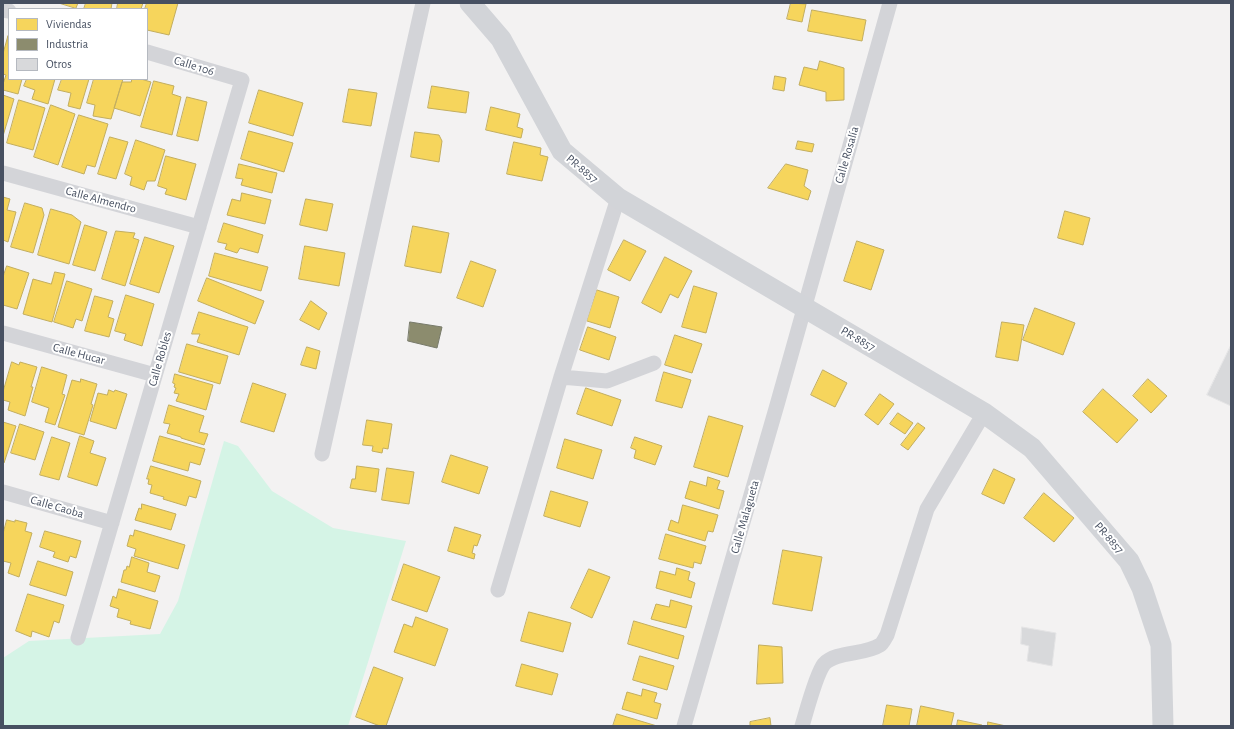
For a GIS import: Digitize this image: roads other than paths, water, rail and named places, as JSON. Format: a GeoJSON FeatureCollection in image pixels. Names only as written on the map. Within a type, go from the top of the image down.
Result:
{"type":"FeatureCollection","features":[{"type":"Feature","properties":{"kind":"street"},"geometry":{"type":"LineString","coordinates":[[322,454],[423,3]]}},
{"type":"Feature","properties":{"kind":"street","name":"PR-8857"},"geometry":{"type":"LineString","coordinates":[[470,3],[501,39],[562,151],[618,198],[984,412],[1032,448],[1129,561],[1142,588],[1161,644],[1163,726]]}},
{"type":"Feature","properties":{"kind":"street","name":"Calle Rosalía"},"geometry":{"type":"LineString","coordinates":[[804,308],[890,3]]}},
{"type":"Feature","properties":{"kind":"street","name":"Calle 106"},"geometry":{"type":"LineString","coordinates":[[148,52],[242,80]]}},
{"type":"Feature","properties":{"kind":"street","name":"Calle Robles"},"geometry":{"type":"LineString","coordinates":[[78,638],[242,80]]}},
{"type":"Feature","properties":{"kind":"street","name":"Calle Almendro"},"geometry":{"type":"LineString","coordinates":[[3,173],[199,227]]}},
{"type":"Feature","properties":{"kind":"street"},"geometry":{"type":"LineString","coordinates":[[498,590],[561,377],[618,198]]}},
{"type":"Feature","properties":{"kind":"street","name":"Calle Malagueta"},"geometry":{"type":"LineString","coordinates":[[684,726],[804,308]]}},
{"type":"Feature","properties":{"kind":"street","name":"Calle Hucar"},"geometry":{"type":"LineString","coordinates":[[3,333],[155,375]]}},
{"type":"Feature","properties":{"kind":"street"},"geometry":{"type":"LineString","coordinates":[[561,377],[607,381],[654,363]]}},
{"type":"Feature","properties":{"kind":"street"},"geometry":{"type":"LineString","coordinates":[[802,726],[818,675],[824,664],[832,658],[877,646],[881,644],[887,635],[927,509],[984,412]]}},
{"type":"Feature","properties":{"kind":"street","name":"Calle Caoba"},"geometry":{"type":"LineString","coordinates":[[3,492],[112,523]]}}]}
